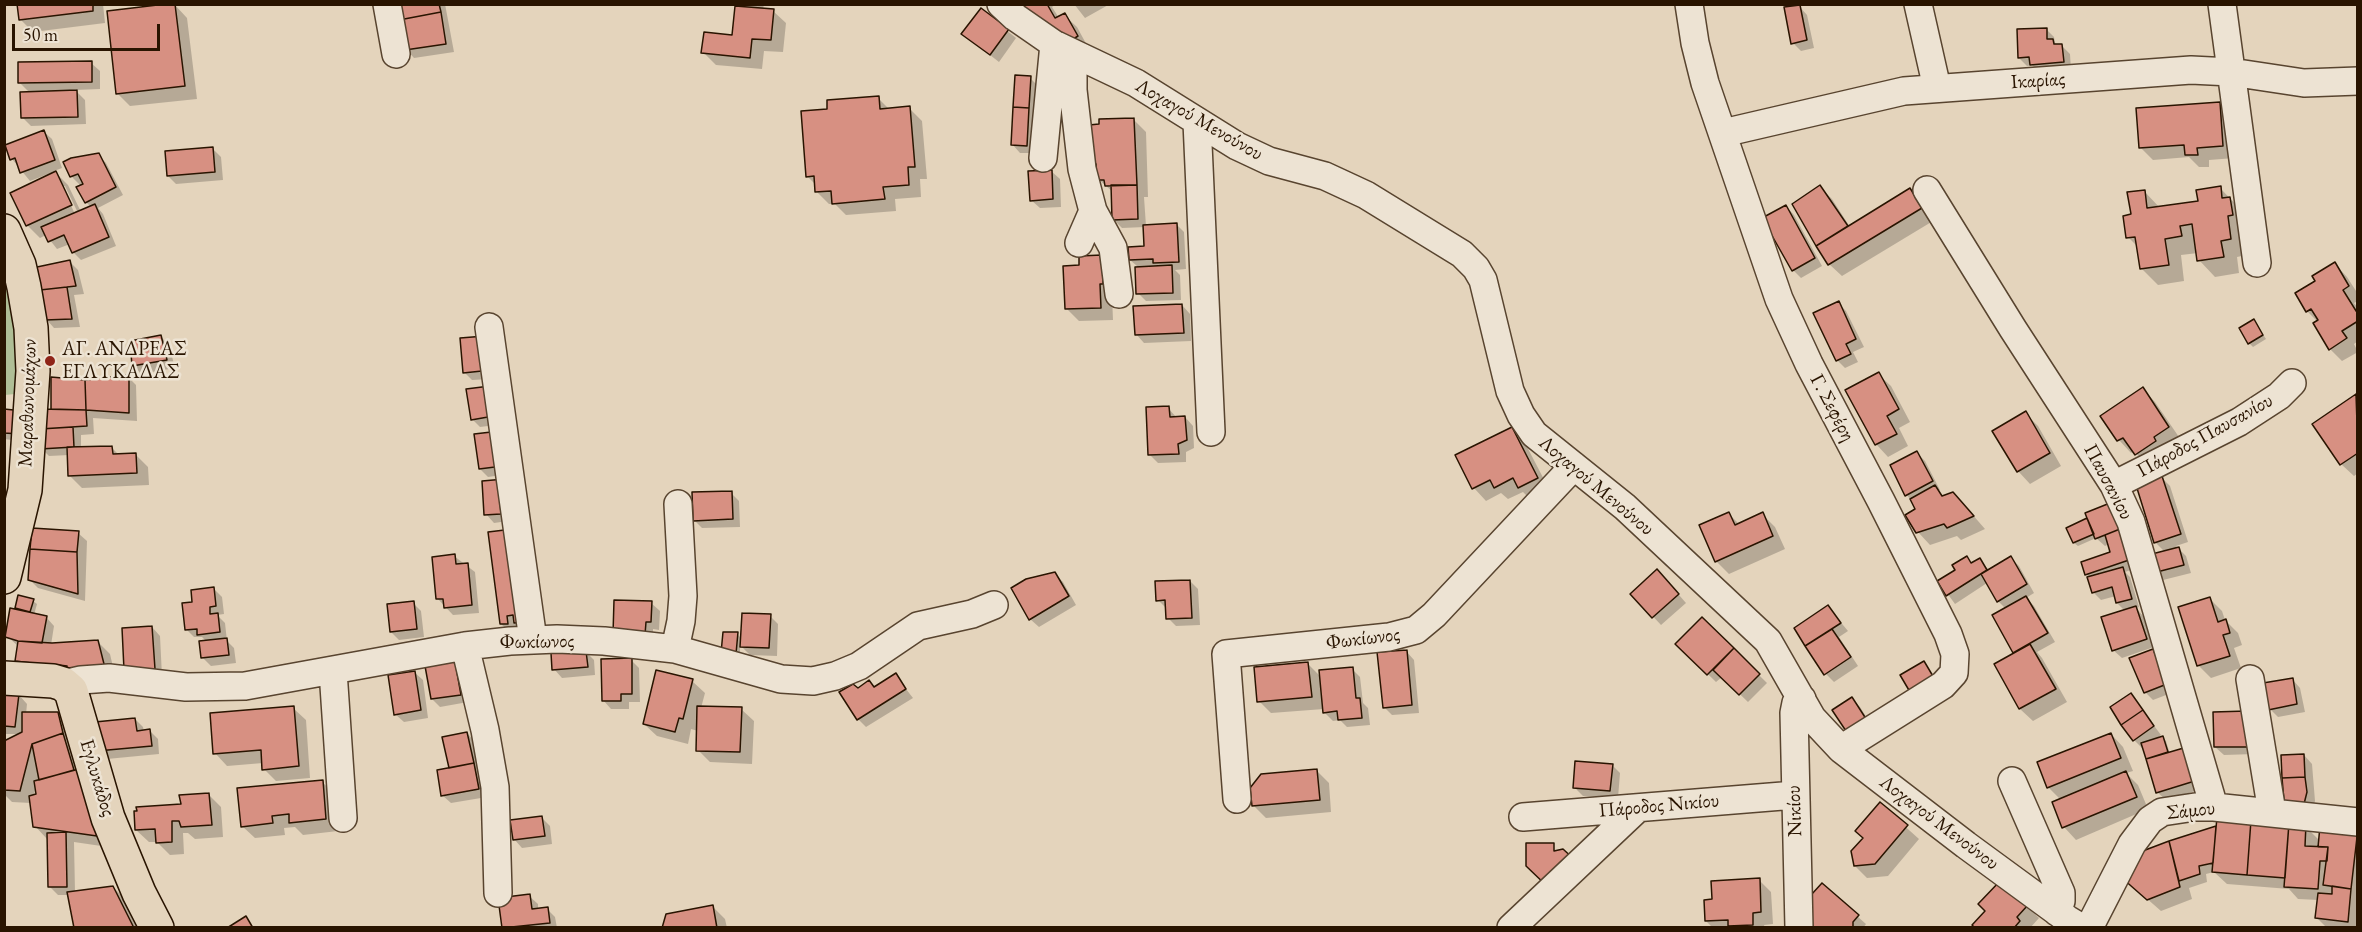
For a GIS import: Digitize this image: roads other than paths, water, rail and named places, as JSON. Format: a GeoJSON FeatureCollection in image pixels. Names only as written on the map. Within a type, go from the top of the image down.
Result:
{"type":"FeatureCollection","features":[{"type":"Feature","properties":{"kind":"main road","name":"Μαραθωνομάχων"},"geometry":{"type":"LineString","coordinates":[[4,231],[31,328],[31,401],[25,490],[4,578]]}},
{"type":"Feature","properties":{"kind":"main road"},"geometry":{"type":"LineString","coordinates":[[4,678],[43,680],[63,684]]}},
{"type":"Feature","properties":{"kind":"main road","name":"Εγλυκάδος"},"geometry":{"type":"LineString","coordinates":[[63,684],[71,691],[75,701],[92,768],[108,818],[139,893],[157,927]]}},
{"type":"Feature","properties":{"kind":"street"},"geometry":{"type":"LineString","coordinates":[[387,4],[396,54]]}},
{"type":"Feature","properties":{"kind":"street","name":"Λοχαγού Μενούνου"},"geometry":{"type":"LineString","coordinates":[[1000,4],[1015,17],[1063,49],[1136,83],[1197,122],[1269,161],[1325,176],[1366,195],[1462,254],[1476,268],[1483,280],[1505,374],[1517,407],[1534,434],[1625,507],[1768,641],[1816,723],[1841,749],[2056,912],[2082,927]]}},
{"type":"Feature","properties":{"kind":"street","name":"Γ. Σεφέρη"},"geometry":{"type":"LineString","coordinates":[[1689,4],[1704,83],[1723,133],[1763,258],[1790,325],[1881,501],[1956,654],[1954,673],[1943,685],[1841,749]]}},
{"type":"Feature","properties":{"kind":"street"},"geometry":{"type":"LineString","coordinates":[[1918,4],[1937,88]]}},
{"type":"Feature","properties":{"kind":"street"},"geometry":{"type":"LineString","coordinates":[[2222,4],[2257,263]]}},
{"type":"Feature","properties":{"kind":"street"},"geometry":{"type":"LineString","coordinates":[[1043,158],[1063,49]]}},
{"type":"Feature","properties":{"kind":"street"},"geometry":{"type":"LineString","coordinates":[[1063,49],[1072,90],[1087,193],[1093,211],[1113,248],[1119,294]]}},
{"type":"Feature","properties":{"kind":"street","name":"Ικαρίας"},"geometry":{"type":"LineString","coordinates":[[1723,133],[1888,93],[1937,88],[2172,71],[2231,72],[2304,83],[2358,81]]}},
{"type":"Feature","properties":{"kind":"street"},"geometry":{"type":"LineString","coordinates":[[1197,122],[1211,432]]}},
{"type":"Feature","properties":{"kind":"street","name":"Παυσανίου"},"geometry":{"type":"LineString","coordinates":[[1927,190],[2114,485],[2131,522],[2214,807]]}},
{"type":"Feature","properties":{"kind":"street"},"geometry":{"type":"LineString","coordinates":[[1079,243],[1093,211]]}},
{"type":"Feature","properties":{"kind":"street"},"geometry":{"type":"LineString","coordinates":[[489,327],[533,640]]}},
{"type":"Feature","properties":{"kind":"street","name":"Πάροδος Παυσανίου"},"geometry":{"type":"LineString","coordinates":[[2114,485],[2247,417],[2279,396],[2292,383]]}},
{"type":"Feature","properties":{"kind":"street","name":"Φωκίωνος"},"geometry":{"type":"LineString","coordinates":[[1237,799],[1226,654],[1389,637],[1416,630],[1434,615],[1574,466]]}},
{"type":"Feature","properties":{"kind":"street"},"geometry":{"type":"LineString","coordinates":[[675,650],[683,596],[678,504]]}},
{"type":"Feature","properties":{"kind":"street","name":"Φωκίωνος"},"geometry":{"type":"LineString","coordinates":[[63,684],[109,678],[186,687],[228,688],[260,685],[465,646],[533,640],[604,641],[675,650],[771,676],[789,680],[813,681],[835,676],[859,666],[918,626],[972,614],[994,605]]}},
{"type":"Feature","properties":{"kind":"street"},"geometry":{"type":"LineString","coordinates":[[465,646],[485,730],[495,787],[498,893]]}},
{"type":"Feature","properties":{"kind":"street"},"geometry":{"type":"LineString","coordinates":[[333,671],[343,818]]}},
{"type":"Feature","properties":{"kind":"street"},"geometry":{"type":"LineString","coordinates":[[2250,679],[2272,812]]}},
{"type":"Feature","properties":{"kind":"street","name":"Νικίου"},"geometry":{"type":"LineString","coordinates":[[1799,927],[1794,708],[1796,703],[1802,699]]}},
{"type":"Feature","properties":{"kind":"street"},"geometry":{"type":"LineString","coordinates":[[2012,781],[2061,893],[2061,901],[2056,912]]}},
{"type":"Feature","properties":{"kind":"street","name":"Πάροδος Νικίου"},"geometry":{"type":"LineString","coordinates":[[1523,817],[1795,795]]}},
{"type":"Feature","properties":{"kind":"street","name":"Σάμου"},"geometry":{"type":"LineString","coordinates":[[2089,927],[2123,859],[2142,827],[2150,820],[2170,810],[2214,807],[2358,822]]}},
{"type":"Feature","properties":{"kind":"street"},"geometry":{"type":"LineString","coordinates":[[1511,927],[1638,808]]}},
{"type":"Feature","properties":{"kind":"place","name":"ΑΓ. ΑΝΔΡΕΑΣ ΕΓΛΥΚΑΔΑΣ"},"geometry":{"type":"Point","coordinates":[50,361]}}]}
